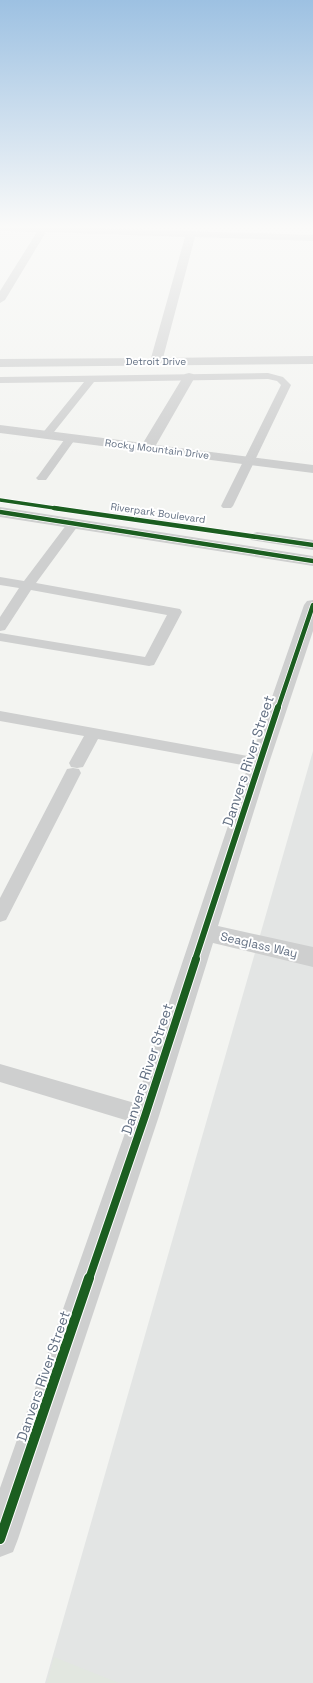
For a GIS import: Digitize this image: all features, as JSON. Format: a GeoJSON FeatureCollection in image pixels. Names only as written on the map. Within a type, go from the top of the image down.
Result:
{"type":"FeatureCollection","features":[{"type":"Feature","properties":{"kind":"street"},"geometry":{"type":"LineString","coordinates":[[156,361],[171,306]]}},
{"type":"Feature","properties":{"kind":"street","name":"Detroit Drive"},"geometry":{"type":"LineString","coordinates":[[0,362],[313,360]]}},
{"type":"Feature","properties":{"kind":"street"},"geometry":{"type":"LineString","coordinates":[[147,448],[189,377]]}},
{"type":"Feature","properties":{"kind":"street","name":"Rocky Mountain Drive"},"geometry":{"type":"LineString","coordinates":[[0,429],[313,469]]}},
{"type":"Feature","properties":{"kind":"street","name":"Riverpark Boulevard"},"geometry":{"type":"LineString","coordinates":[[0,500],[313,545]]}},
{"type":"Feature","properties":{"kind":"street","name":"Riverpark Boulevard"},"geometry":{"type":"LineString","coordinates":[[0,512],[313,561]]}},
{"type":"Feature","properties":{"kind":"street","name":"Danvers River Street"},"geometry":{"type":"LineString","coordinates":[[0,1539],[144,1116],[259,763],[313,605]]}},
{"type":"Feature","properties":{"kind":"street","name":"Seaglass Way"},"geometry":{"type":"LineString","coordinates":[[204,932],[313,957]]}},
{"type":"Feature","properties":{"kind":"lane"},"geometry":{"type":"LineString","coordinates":[[0,380],[268,376],[280,379],[286,385],[250,461],[226,506]]}},
{"type":"Feature","properties":{"kind":"lane"},"geometry":{"type":"LineString","coordinates":[[46,435],[91,379]]}},
{"type":"Feature","properties":{"kind":"lane"},"geometry":{"type":"LineString","coordinates":[[42,478],[70,438]]}},
{"type":"Feature","properties":{"kind":"lane"},"geometry":{"type":"LineString","coordinates":[[0,627],[27,586],[74,523]]}},
{"type":"Feature","properties":{"kind":"lane"},"geometry":{"type":"LineString","coordinates":[[0,581],[175,612],[149,662],[0,637]]}},
{"type":"Feature","properties":{"kind":"lane"},"geometry":{"type":"LineString","coordinates":[[0,716],[259,763]]}},
{"type":"Feature","properties":{"kind":"lane"},"geometry":{"type":"LineString","coordinates":[[0,915],[93,733]]}},
{"type":"Feature","properties":{"kind":"lane"},"geometry":{"type":"LineString","coordinates":[[0,1073],[144,1116]]}},
{"type":"Feature","properties":{"kind":"shaded area"},"geometry":{"type":"Polygon","coordinates":[[[313,751],[313,1683],[45,1683],[53,1655],[313,751]]]}},
{"type":"Feature","properties":{"kind":"shaded area"},"geometry":{"type":"Polygon","coordinates":[[[54,1657],[119,1683],[47,1683],[54,1657]]]}},
{"type":"Feature","properties":{"kind":"cycle path"},"geometry":{"type":"LineString","coordinates":[[0,500],[313,545]]}},
{"type":"Feature","properties":{"kind":"cycle path"},"geometry":{"type":"LineString","coordinates":[[0,512],[313,561]]}},
{"type":"Feature","properties":{"kind":"cycle path"},"geometry":{"type":"LineString","coordinates":[[0,1539],[145,1116],[259,763],[313,605]]}}]}
